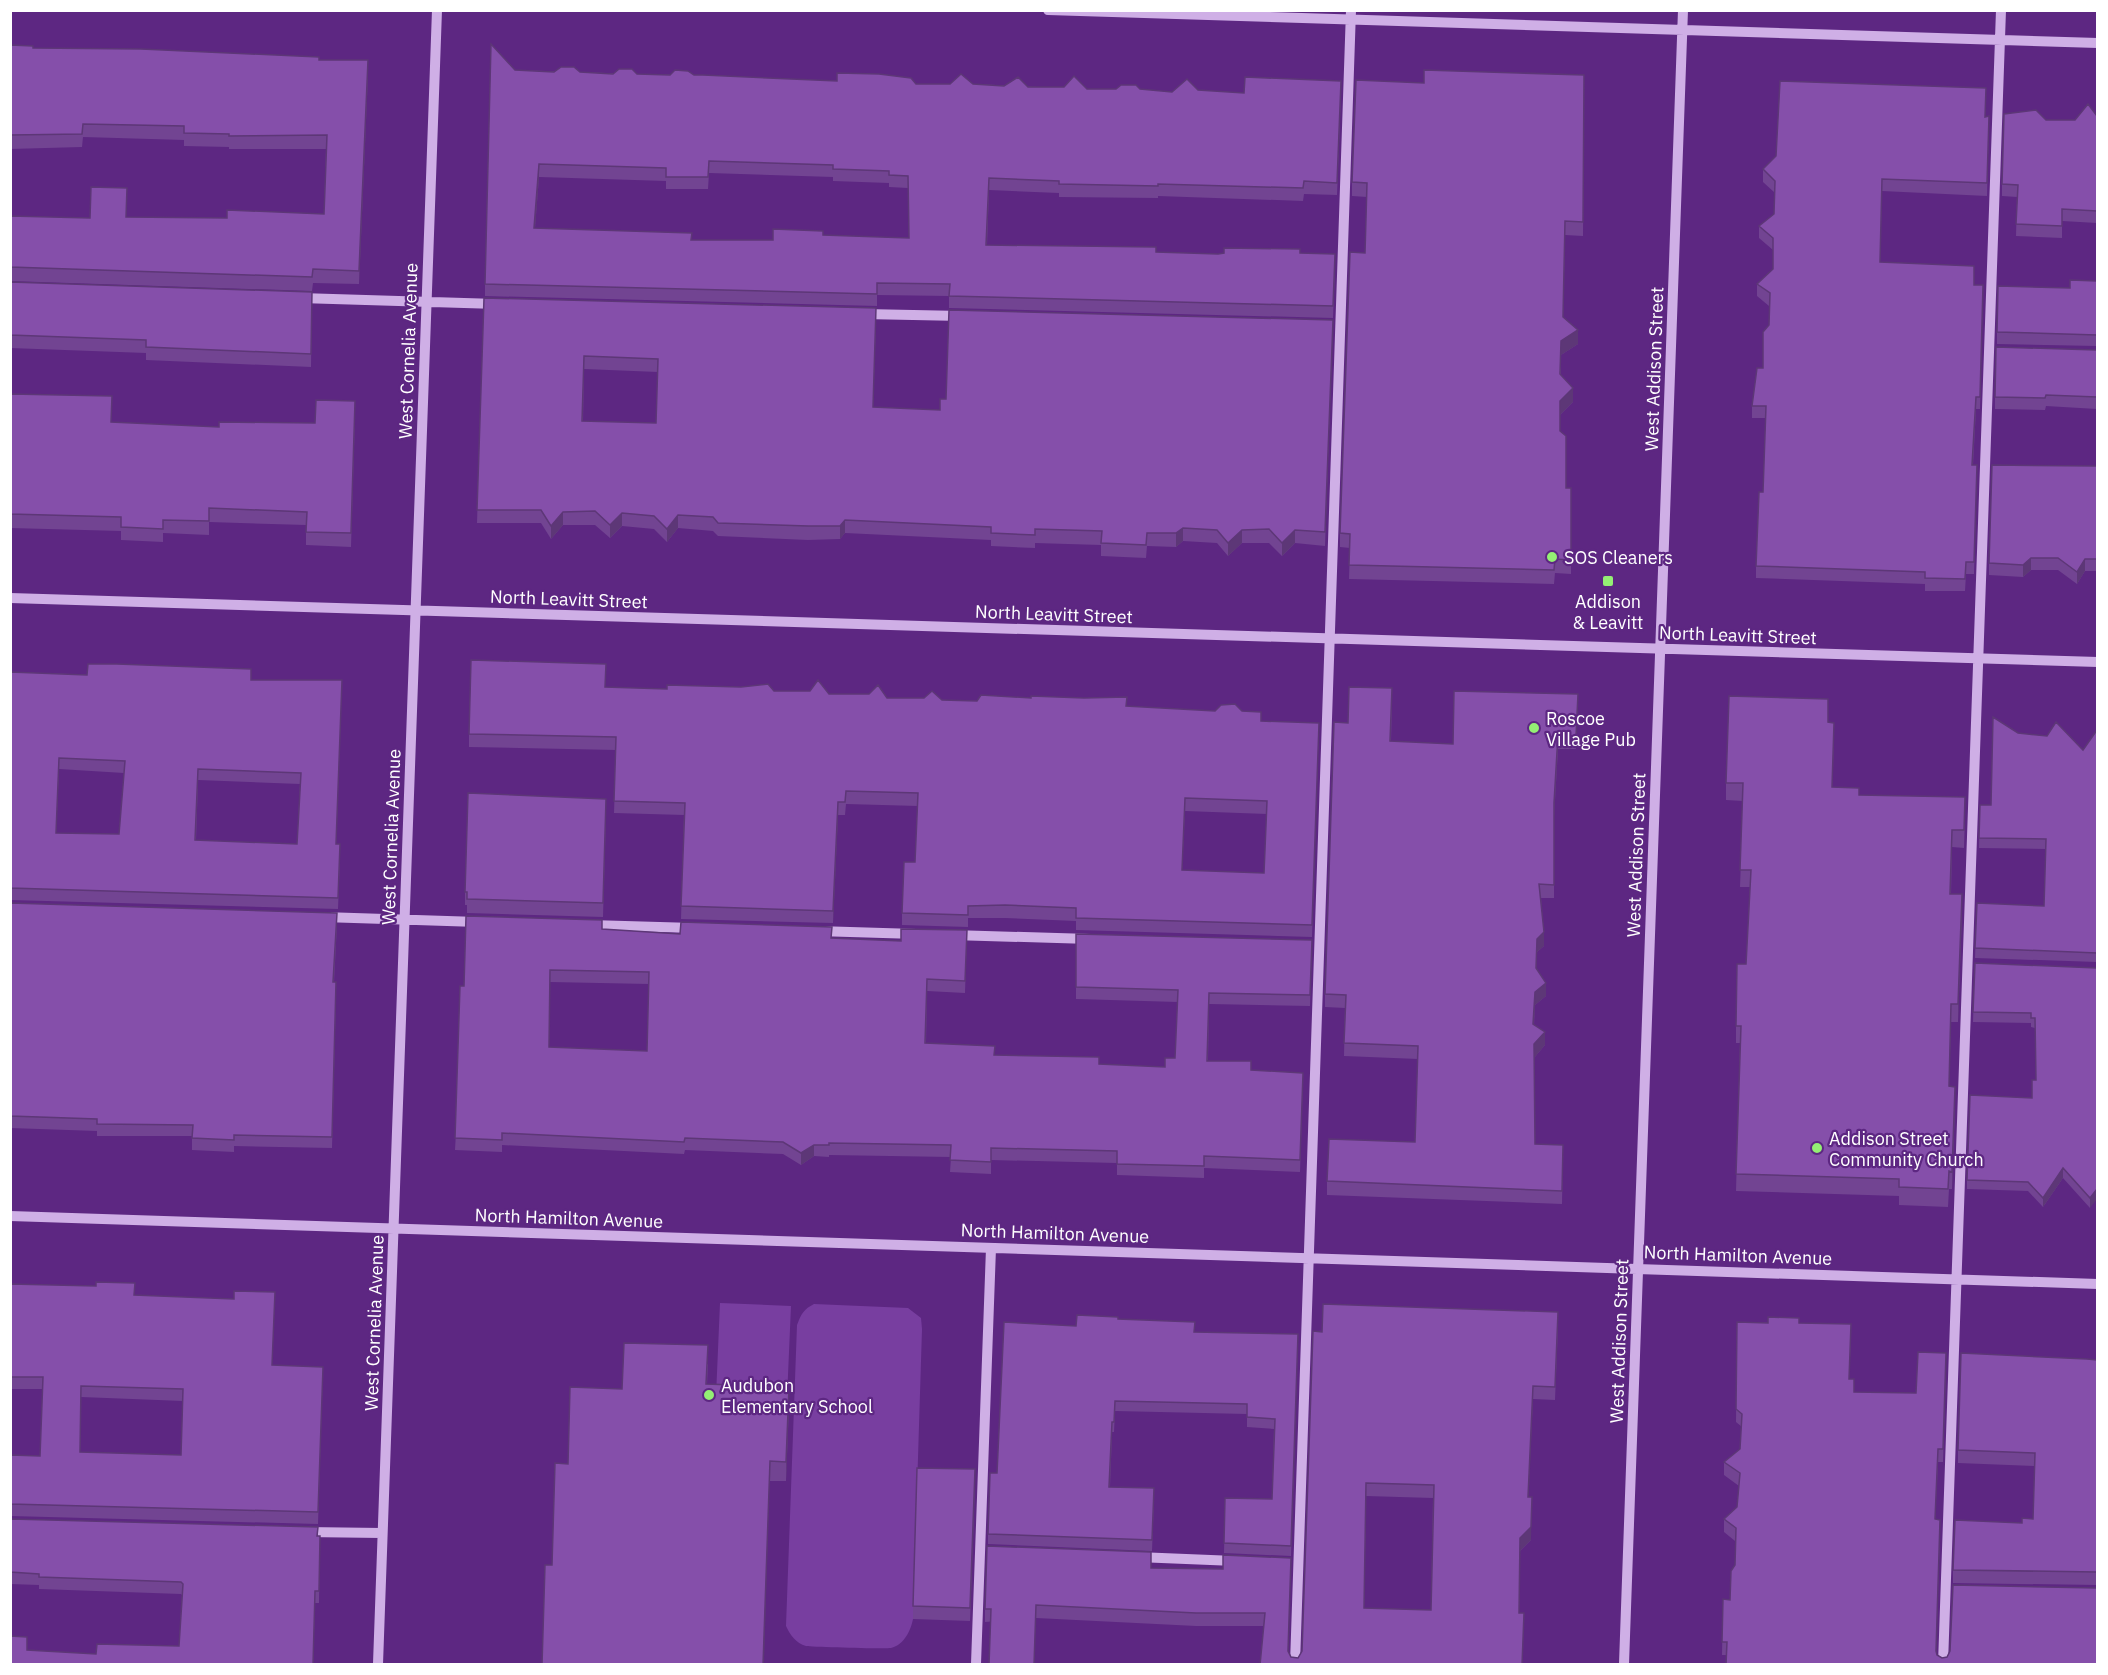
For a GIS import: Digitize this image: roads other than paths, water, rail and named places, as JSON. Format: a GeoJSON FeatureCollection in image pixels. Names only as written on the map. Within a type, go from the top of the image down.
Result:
{"type":"FeatureCollection","features":[{"type":"Feature","properties":{"kind":"street","name":"West Cornelia Avenue"},"geometry":{"type":"LineString","coordinates":[[378,1665],[437,10]]}},
{"type":"Feature","properties":{"kind":"street"},"geometry":{"type":"LineString","coordinates":[[1048,10],[1351,15],[1682,30],[2097,43]]}},
{"type":"Feature","properties":{"kind":"street","name":"West Addison Street"},"geometry":{"type":"LineString","coordinates":[[1624,1665],[1683,10]]}},
{"type":"Feature","properties":{"kind":"street"},"geometry":{"type":"LineString","coordinates":[[1943,1665],[1978,658],[1994,351],[2001,10]]}},
{"type":"Feature","properties":{"kind":"street"},"geometry":{"type":"LineString","coordinates":[[1295,1665],[1351,15]]}},
{"type":"Feature","properties":{"kind":"street"},"geometry":{"type":"LineString","coordinates":[[291,298],[504,304]]}},
{"type":"Feature","properties":{"kind":"street"},"geometry":{"type":"LineString","coordinates":[[851,314],[970,317]]}},
{"type":"Feature","properties":{"kind":"street"},"geometry":{"type":"LineString","coordinates":[[1329,326],[1341,326]]}},
{"type":"Feature","properties":{"kind":"street","name":"North Leavitt Street"},"geometry":{"type":"LineString","coordinates":[[10,598],[2097,662]]}},
{"type":"Feature","properties":{"kind":"street"},"geometry":{"type":"LineString","coordinates":[[314,917],[494,922]]}},
{"type":"Feature","properties":{"kind":"street"},"geometry":{"type":"LineString","coordinates":[[577,924],[709,928]]}},
{"type":"Feature","properties":{"kind":"street"},"geometry":{"type":"LineString","coordinates":[[805,931],[925,934]]}},
{"type":"Feature","properties":{"kind":"street"},"geometry":{"type":"LineString","coordinates":[[937,934],[1104,939]]}},
{"type":"Feature","properties":{"kind":"street"},"geometry":{"type":"LineString","coordinates":[[1308,945],[1320,945]]}},
{"type":"Feature","properties":{"kind":"street"},"geometry":{"type":"LineString","coordinates":[[1968,965],[1980,966]]}},
{"type":"Feature","properties":{"kind":"street","name":"North Hamilton Avenue"},"geometry":{"type":"LineString","coordinates":[[10,1216],[2097,1284]]}},
{"type":"Feature","properties":{"kind":"street"},"geometry":{"type":"LineString","coordinates":[[976,1665],[991,1248]]}},
{"type":"Feature","properties":{"kind":"street"},"geometry":{"type":"LineString","coordinates":[[294,1531],[382,1533]]}},
{"type":"Feature","properties":{"kind":"street"},"geometry":{"type":"LineString","coordinates":[[980,1551],[992,1551]]}},
{"type":"Feature","properties":{"kind":"street"},"geometry":{"type":"LineString","coordinates":[[1121,1557],[1251,1562]]}},
{"type":"Feature","properties":{"kind":"street"},"geometry":{"type":"LineString","coordinates":[[1286,1563],[1298,1564]]}},
{"type":"Feature","properties":{"kind":"street"},"geometry":{"type":"LineString","coordinates":[[1945,1590],[1957,1590]]}},
{"type":"Feature","properties":{"kind":"place","name":"SOS Cleaners"},"geometry":{"type":"Point","coordinates":[1552,557]}},
{"type":"Feature","properties":{"kind":"place","name":"Addison & Leavitt"},"geometry":{"type":"Point","coordinates":[1608,581]}},
{"type":"Feature","properties":{"kind":"place","name":"Roscoe Village Pub"},"geometry":{"type":"Point","coordinates":[1534,728]}},
{"type":"Feature","properties":{"kind":"place","name":"Addison Street Community Church"},"geometry":{"type":"Point","coordinates":[1817,1148]}},
{"type":"Feature","properties":{"kind":"place","name":"Audubon Elementary School"},"geometry":{"type":"Point","coordinates":[709,1395]}}]}
